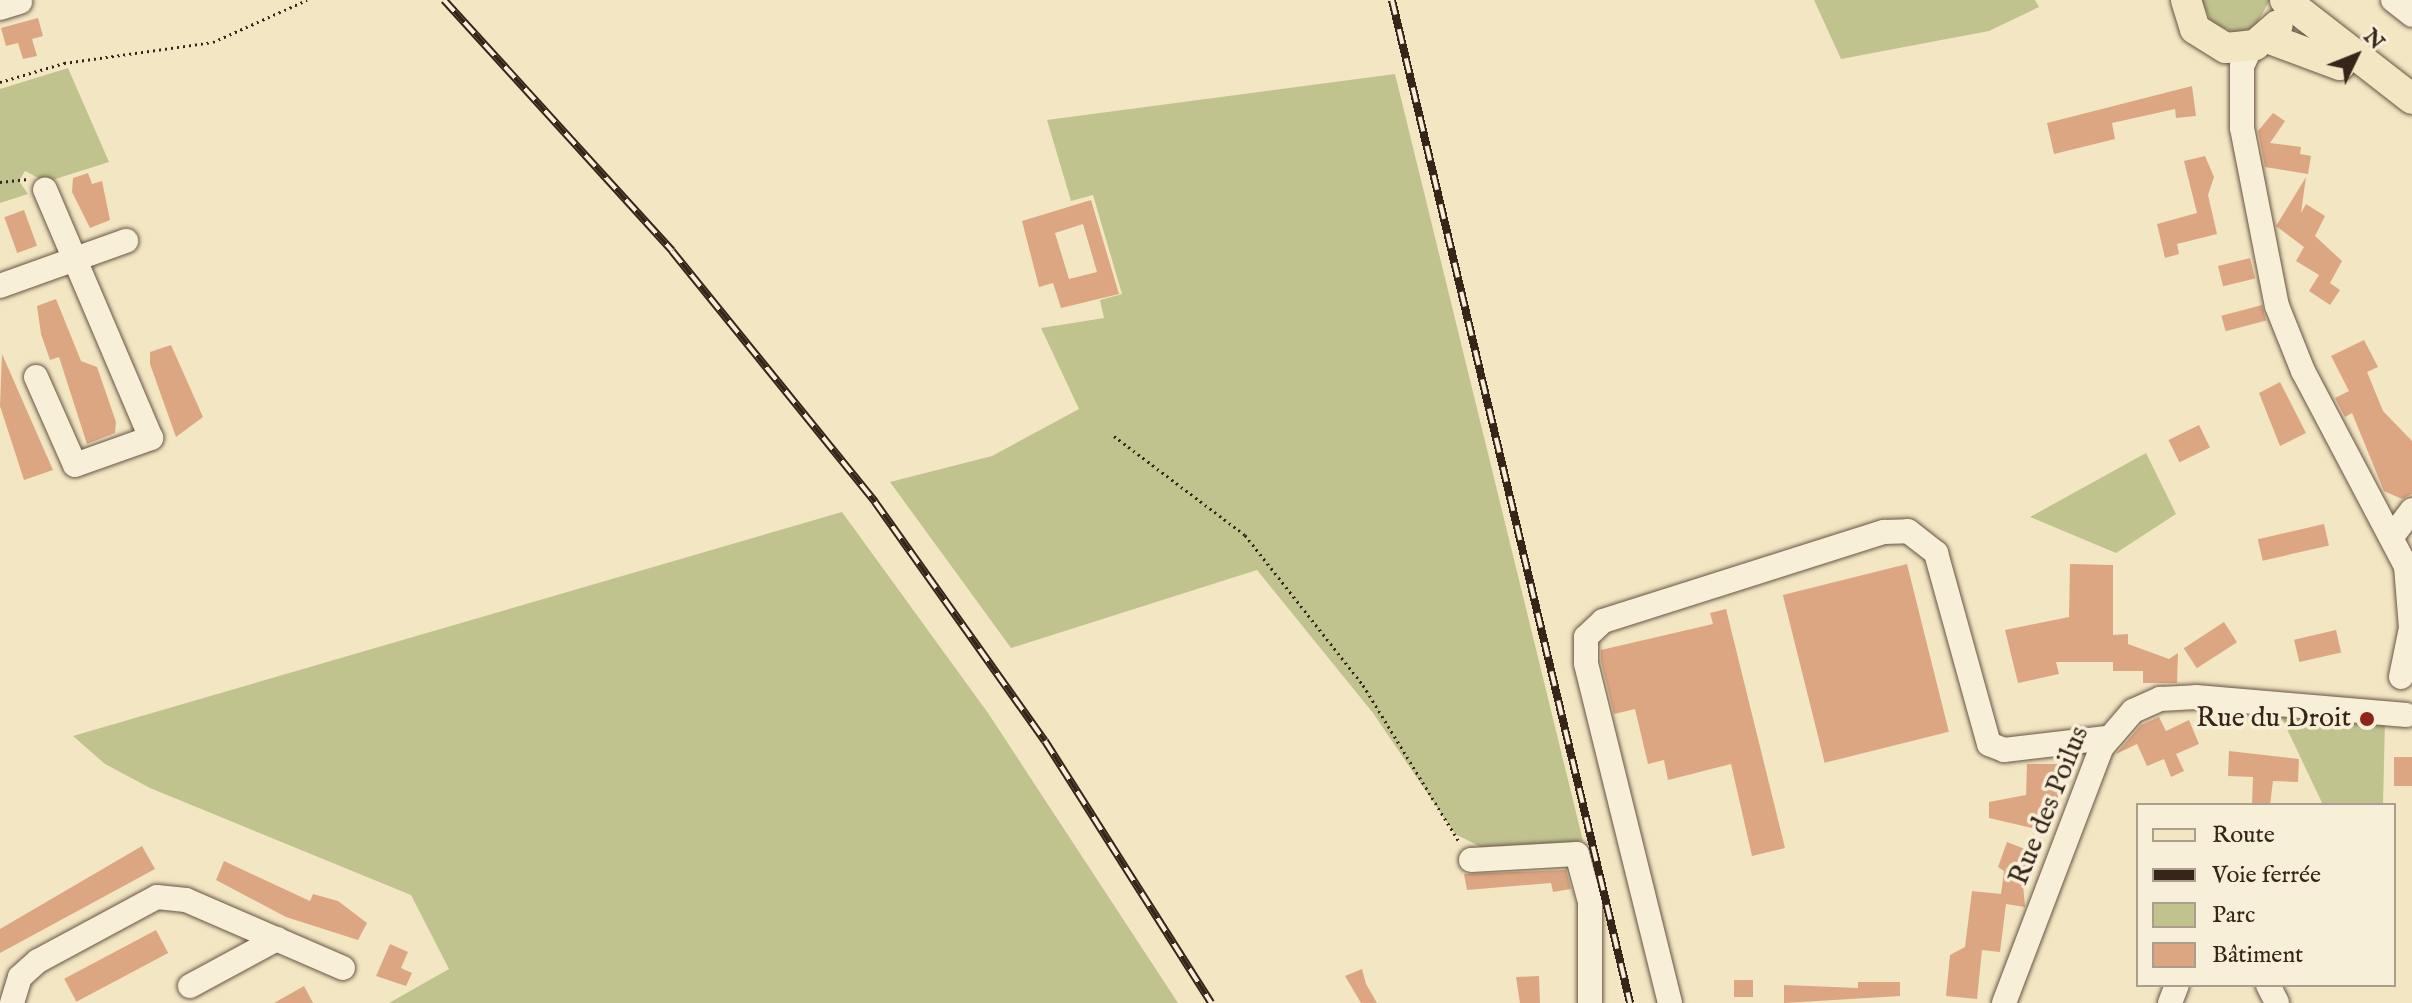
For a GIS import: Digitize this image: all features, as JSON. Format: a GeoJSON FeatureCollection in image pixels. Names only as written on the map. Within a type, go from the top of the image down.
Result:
{"type":"FeatureCollection","features":[{"type":"Feature","properties":{"kind":"main road"},"geometry":{"type":"LineString","coordinates":[[2259,42],[2285,0],[2412,102]]}},
{"type":"Feature","properties":{"kind":"main road"},"geometry":{"type":"LineString","coordinates":[[2185,1],[2207,40],[2259,42],[2310,49],[2412,102]]}},
{"type":"Feature","properties":{"kind":"street"},"geometry":{"type":"LineString","coordinates":[[2393,0],[2412,15]]}},
{"type":"Feature","properties":{"kind":"street"},"geometry":{"type":"LineString","coordinates":[[2207,40],[2239,100],[2257,225],[2287,335],[2394,534],[2409,572],[2411,628],[2403,678],[2409,717]]}},
{"type":"Feature","properties":{"kind":"street"},"geometry":{"type":"LineString","coordinates":[[2239,100],[2259,42]]}},
{"type":"Feature","properties":{"kind":"street"},"geometry":{"type":"LineString","coordinates":[[36,377],[75,465],[151,438],[45,190]]}},
{"type":"Feature","properties":{"kind":"street"},"geometry":{"type":"LineString","coordinates":[[0,286],[126,241]]}},
{"type":"Feature","properties":{"kind":"street"},"geometry":{"type":"LineString","coordinates":[[2394,534],[2412,510]]}},
{"type":"Feature","properties":{"kind":"street"},"geometry":{"type":"LineString","coordinates":[[1670,1003],[1586,663],[1586,637],[1603,621],[1884,532],[1908,531],[1936,553],[1989,744],[2004,750],[2106,738]]}},
{"type":"Feature","properties":{"kind":"street","name":"Rue des Poilus"},"geometry":{"type":"LineString","coordinates":[[2352,705],[2403,678]]}},
{"type":"Feature","properties":{"kind":"street","name":"Rue des Poilus"},"geometry":{"type":"LineString","coordinates":[[2004,1003],[2106,738],[2133,711],[2169,698],[2352,705],[2409,717]]}},
{"type":"Feature","properties":{"kind":"street"},"geometry":{"type":"LineString","coordinates":[[1471,860],[1564,850],[1580,858],[1591,912],[1590,1003]]}},
{"type":"Feature","properties":{"kind":"street"},"geometry":{"type":"LineString","coordinates":[[12,1003],[20,977],[38,961],[157,897],[186,900],[343,968]]}},
{"type":"Feature","properties":{"kind":"street"},"geometry":{"type":"LineString","coordinates":[[190,986],[277,939]]}},
{"type":"Feature","properties":{"kind":"path"},"geometry":{"type":"LineString","coordinates":[[0,82],[64,63],[213,42],[307,0]]}},
{"type":"Feature","properties":{"kind":"path"},"geometry":{"type":"LineString","coordinates":[[0,182],[32,180],[45,190]]}},
{"type":"Feature","properties":{"kind":"path"},"geometry":{"type":"LineString","coordinates":[[1114,436],[1245,535],[1363,685],[1471,860]]}},
{"type":"Feature","properties":{"kind":"green space"},"geometry":{"type":"Polygon","coordinates":[[[1814,0],[2035,0],[2039,7],[1989,31],[1841,59],[1814,0]]]}},
{"type":"Feature","properties":{"kind":"green space"},"geometry":{"type":"Polygon","coordinates":[[[2201,0],[2270,0],[2255,27],[2236,33],[2212,23],[2201,0]]]}},
{"type":"Feature","properties":{"kind":"green space"},"geometry":{"type":"Polygon","coordinates":[[[68,68],[109,162],[46,182],[25,171],[19,181],[28,194],[0,203],[0,89],[68,68]]]}},
{"type":"Feature","properties":{"kind":"green space"},"geometry":{"type":"Polygon","coordinates":[[[1395,74],[1583,841],[1481,847],[1455,834],[1373,713],[1257,570],[1011,648],[890,482],[992,456],[1079,409],[1041,328],[1104,318],[1100,300],[1122,294],[1093,195],[1071,201],[1047,120],[1395,74]]]}},
{"type":"Feature","properties":{"kind":"green space"},"geometry":{"type":"Polygon","coordinates":[[[2146,453],[2176,514],[2116,553],[2030,517],[2146,453]]]}},
{"type":"Feature","properties":{"kind":"green space"},"geometry":{"type":"Polygon","coordinates":[[[842,512],[988,713],[1178,1003],[389,1003],[449,969],[411,895],[150,788],[105,764],[73,736],[842,512]]]}},
{"type":"Feature","properties":{"kind":"green space"},"geometry":{"type":"Polygon","coordinates":[[[2279,712],[2385,720],[2383,803],[2322,803],[2279,712]]]}},
{"type":"Feature","properties":{"kind":"building"},"geometry":{"type":"Polygon","coordinates":[[[38,18],[43,36],[32,39],[37,56],[23,59],[18,43],[6,46],[1,28],[38,18]]]}},
{"type":"Feature","properties":{"kind":"building"},"geometry":{"type":"Polygon","coordinates":[[[2192,86],[2196,116],[2176,118],[2175,109],[2112,123],[2115,139],[2054,154],[2047,123],[2192,86]]]}},
{"type":"Feature","properties":{"kind":"building"},"geometry":{"type":"Polygon","coordinates":[[[2273,113],[2285,121],[2270,143],[2301,147],[2300,154],[2311,156],[2308,174],[2265,167],[2258,131],[2273,113]]]}},
{"type":"Feature","properties":{"kind":"building"},"geometry":{"type":"Polygon","coordinates":[[[2205,156],[2214,177],[2208,195],[2217,234],[2177,244],[2179,254],[2165,258],[2157,224],[2197,213],[2184,161],[2205,156]]]}},
{"type":"Feature","properties":{"kind":"building"},"geometry":{"type":"Polygon","coordinates":[[[88,173],[92,184],[102,181],[110,220],[90,228],[72,192],[73,178],[88,173]]]}},
{"type":"Feature","properties":{"kind":"building"},"geometry":{"type":"Polygon","coordinates":[[[2306,177],[2301,213],[2306,204],[2325,216],[2315,236],[2342,261],[2330,283],[2340,290],[2330,305],[2309,291],[2319,275],[2296,261],[2304,247],[2276,226],[2306,177]]]}},
{"type":"Feature","properties":{"kind":"building"},"geometry":{"type":"Polygon","coordinates":[[[1091,200],[1119,294],[1061,308],[1053,283],[1039,287],[1022,221],[1091,200]],[[1083,224],[1055,233],[1069,279],[1097,272],[1083,224]]]}},
{"type":"Feature","properties":{"kind":"building"},"geometry":{"type":"Polygon","coordinates":[[[24,210],[37,246],[17,253],[4,217],[24,210]]]}},
{"type":"Feature","properties":{"kind":"building"},"geometry":{"type":"Polygon","coordinates":[[[2250,258],[2255,278],[2223,286],[2218,266],[2250,258]]]}},
{"type":"Feature","properties":{"kind":"building"},"geometry":{"type":"Polygon","coordinates":[[[56,299],[81,361],[97,367],[116,422],[115,433],[87,444],[59,357],[50,360],[41,334],[37,306],[56,299]]]}},
{"type":"Feature","properties":{"kind":"building"},"geometry":{"type":"Polygon","coordinates":[[[2262,305],[2266,320],[2226,331],[2221,316],[2262,305]]]}},
{"type":"Feature","properties":{"kind":"building"},"geometry":{"type":"Polygon","coordinates":[[[2364,340],[2378,367],[2367,372],[2383,411],[2412,441],[2412,494],[2402,499],[2384,491],[2352,413],[2345,417],[2335,398],[2349,391],[2331,356],[2364,340]]]}},
{"type":"Feature","properties":{"kind":"building"},"geometry":{"type":"Polygon","coordinates":[[[171,345],[203,417],[176,437],[150,364],[150,352],[171,345]]]}},
{"type":"Feature","properties":{"kind":"building"},"geometry":{"type":"Polygon","coordinates":[[[2,354],[53,470],[24,480],[0,406],[2,354]]]}},
{"type":"Feature","properties":{"kind":"building"},"geometry":{"type":"Polygon","coordinates":[[[2280,382],[2306,433],[2280,446],[2259,393],[2280,382]]]}},
{"type":"Feature","properties":{"kind":"building"},"geometry":{"type":"Polygon","coordinates":[[[2199,425],[2210,447],[2179,462],[2168,440],[2199,425]]]}},
{"type":"Feature","properties":{"kind":"building"},"geometry":{"type":"Polygon","coordinates":[[[2324,524],[2329,545],[2263,561],[2258,539],[2324,524]]]}},
{"type":"Feature","properties":{"kind":"building"},"geometry":{"type":"Polygon","coordinates":[[[1907,564],[1949,732],[1825,763],[1783,595],[1907,564]]]}},
{"type":"Feature","properties":{"kind":"building"},"geometry":{"type":"Polygon","coordinates":[[[2070,564],[2113,565],[2113,635],[2128,634],[2128,644],[2169,659],[2178,653],[2177,683],[2143,683],[2143,671],[2113,671],[2113,662],[2056,662],[2059,674],[2018,683],[2005,630],[2069,617],[2070,564]]]}},
{"type":"Feature","properties":{"kind":"building"},"geometry":{"type":"Polygon","coordinates":[[[1726,609],[1785,848],[1752,856],[1731,764],[1668,780],[1664,760],[1648,764],[1635,709],[1614,714],[1601,661],[1601,650],[1713,624],[1710,613],[1726,609]]]}},
{"type":"Feature","properties":{"kind":"building"},"geometry":{"type":"Polygon","coordinates":[[[2224,622],[2237,642],[2197,668],[2184,648],[2224,622]]]}},
{"type":"Feature","properties":{"kind":"building"},"geometry":{"type":"Polygon","coordinates":[[[2336,630],[2341,652],[2299,662],[2294,640],[2336,630]]]}},
{"type":"Feature","properties":{"kind":"building"},"geometry":{"type":"Polygon","coordinates":[[[2159,717],[2166,731],[2189,720],[2199,744],[2176,754],[2184,771],[2171,777],[2164,759],[2147,766],[2137,744],[2116,754],[2141,725],[2159,717]]]}},
{"type":"Feature","properties":{"kind":"building"},"geometry":{"type":"Polygon","coordinates":[[[2229,751],[2299,759],[2298,782],[2273,781],[2270,803],[2252,803],[2253,777],[2228,776],[2229,751]]]}},
{"type":"Feature","properties":{"kind":"building"},"geometry":{"type":"Polygon","coordinates":[[[2394,757],[2412,757],[2412,786],[2394,786],[2394,757]]]}},
{"type":"Feature","properties":{"kind":"building"},"geometry":{"type":"Polygon","coordinates":[[[2027,764],[2058,764],[2058,798],[2043,798],[2041,830],[1989,818],[1989,802],[2026,795],[2027,764]]]}},
{"type":"Feature","properties":{"kind":"building"},"geometry":{"type":"Polygon","coordinates":[[[2007,842],[2035,853],[2023,884],[2025,907],[2006,904],[2000,952],[1982,950],[1977,999],[1946,996],[1950,955],[1965,947],[1972,891],[2001,894],[2004,871],[1998,867],[2007,842]]]}},
{"type":"Feature","properties":{"kind":"building"},"geometry":{"type":"Polygon","coordinates":[[[142,846],[155,869],[0,953],[0,929],[142,846]]]}},
{"type":"Feature","properties":{"kind":"building"},"geometry":{"type":"Polygon","coordinates":[[[224,861],[310,901],[313,894],[338,901],[367,923],[358,940],[286,917],[216,880],[224,861]]]}},
{"type":"Feature","properties":{"kind":"building"},"geometry":{"type":"Polygon","coordinates":[[[1566,870],[1571,889],[1553,892],[1551,883],[1467,890],[1464,874],[1566,870]]]}},
{"type":"Feature","properties":{"kind":"building"},"geometry":{"type":"Polygon","coordinates":[[[156,930],[168,953],[76,1002],[64,979],[156,930]]]}},
{"type":"Feature","properties":{"kind":"building"},"geometry":{"type":"Polygon","coordinates":[[[390,944],[408,952],[401,968],[412,973],[406,986],[376,976],[390,944]]]}},
{"type":"Feature","properties":{"kind":"building"},"geometry":{"type":"Polygon","coordinates":[[[1362,969],[1377,1003],[1361,1003],[1345,976],[1362,969]]]}},
{"type":"Feature","properties":{"kind":"building"},"geometry":{"type":"Polygon","coordinates":[[[1539,976],[1540,1003],[1520,1003],[1516,977],[1539,976]]]}},
{"type":"Feature","properties":{"kind":"building"},"geometry":{"type":"Polygon","coordinates":[[[1734,980],[1753,980],[1753,997],[1734,997],[1734,980]]]}},
{"type":"Feature","properties":{"kind":"building"},"geometry":{"type":"Polygon","coordinates":[[[1858,982],[1900,982],[1900,996],[1784,1003],[1784,985],[1858,988],[1858,982]]]}},
{"type":"Feature","properties":{"kind":"building"},"geometry":{"type":"Polygon","coordinates":[[[304,986],[313,1003],[274,1003],[304,986]]]}},
{"type":"Feature","properties":{"kind":"railway"},"geometry":{"type":"LineString","coordinates":[[444,0],[672,251],[875,502],[1045,741],[1211,1003]]}},
{"type":"Feature","properties":{"kind":"railway"},"geometry":{"type":"LineString","coordinates":[[1392,0],[1630,1003]]}},
{"type":"Feature","properties":{"kind":"place","name":"Rue du Droit"},"geometry":{"type":"Point","coordinates":[2367,719]}}]}
